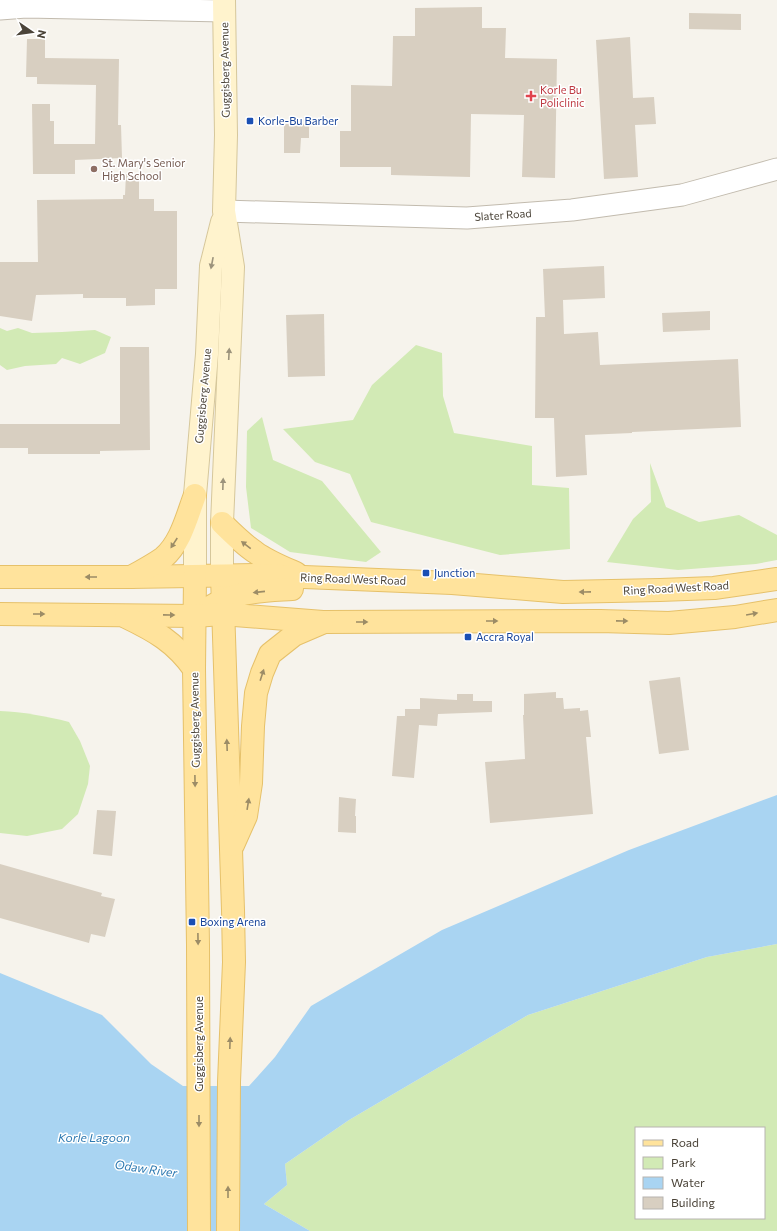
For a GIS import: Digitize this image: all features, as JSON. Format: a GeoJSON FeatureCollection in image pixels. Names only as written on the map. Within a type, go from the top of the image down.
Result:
{"type":"FeatureCollection","features":[{"type":"Feature","properties":{"kind":"main road","name":"Guggisberg Avenue"},"geometry":{"type":"LineString","coordinates":[[224,5],[226,135],[224,211],[233,267],[222,523],[222,607],[234,962],[228,1082],[228,1231]]}},
{"type":"Feature","properties":{"kind":"main road","name":"Guggisberg Avenue"},"geometry":{"type":"LineString","coordinates":[[199,1231],[199,1082],[194,669],[195,495],[207,354],[211,266],[224,211]]}},
{"type":"Feature","properties":{"kind":"main road"},"geometry":{"type":"LineString","coordinates":[[130,577],[164,557],[175,544],[195,495]]}},
{"type":"Feature","properties":{"kind":"main road"},"geometry":{"type":"LineString","coordinates":[[222,523],[241,542],[255,553],[305,577]]}},
{"type":"Feature","properties":{"kind":"main road","name":"Ring Road West Road"},"geometry":{"type":"LineString","coordinates":[[0,577],[305,577],[452,583],[564,592],[714,588],[777,579]]}},
{"type":"Feature","properties":{"kind":"main road"},"geometry":{"type":"LineString","coordinates":[[0,614],[195,616],[222,607],[247,593],[292,589],[361,589],[522,594],[564,592]]}},
{"type":"Feature","properties":{"kind":"main road"},"geometry":{"type":"LineString","coordinates":[[222,607],[323,622],[600,621],[670,623],[735,617],[777,610]]}},
{"type":"Feature","properties":{"kind":"main road"},"geometry":{"type":"LineString","coordinates":[[122,615],[154,631],[171,643],[194,669]]}},
{"type":"Feature","properties":{"kind":"main road"},"geometry":{"type":"LineString","coordinates":[[233,910],[232,846],[246,816],[251,783],[256,693],[262,673],[270,654],[294,635],[323,622]]}},
{"type":"Feature","properties":{"kind":"street"},"geometry":{"type":"LineString","coordinates":[[0,9],[26,3],[224,5]]}},
{"type":"Feature","properties":{"kind":"street","name":"Slater Road"},"geometry":{"type":"LineString","coordinates":[[224,211],[467,218],[564,211],[682,196],[777,169]]}},
{"type":"Feature","properties":{"kind":"green space"},"geometry":{"type":"Polygon","coordinates":[[[0,328],[7,331],[18,328],[32,333],[95,330],[111,337],[105,353],[80,364],[62,358],[56,364],[25,366],[7,370],[0,365],[0,328]]]}},
{"type":"Feature","properties":{"kind":"green space"},"geometry":{"type":"Polygon","coordinates":[[[416,345],[442,353],[443,396],[454,433],[532,446],[532,485],[569,488],[570,549],[500,555],[371,522],[350,474],[315,462],[283,429],[353,420],[372,385],[416,345]]]}},
{"type":"Feature","properties":{"kind":"green space"},"geometry":{"type":"Polygon","coordinates":[[[262,417],[273,460],[322,481],[381,552],[366,562],[290,552],[251,528],[246,487],[247,431],[262,417]]]}},
{"type":"Feature","properties":{"kind":"green space"},"geometry":{"type":"Polygon","coordinates":[[[650,463],[666,507],[699,522],[739,515],[777,535],[777,560],[756,564],[678,570],[607,562],[633,519],[651,502],[650,463]]]}},
{"type":"Feature","properties":{"kind":"green space"},"geometry":{"type":"Polygon","coordinates":[[[0,711],[17,712],[69,722],[80,741],[90,766],[88,784],[78,814],[62,829],[27,836],[0,833],[0,711]]]}},
{"type":"Feature","properties":{"kind":"green space"},"geometry":{"type":"Polygon","coordinates":[[[777,944],[777,1231],[310,1231],[264,1204],[287,1185],[285,1164],[349,1120],[528,1015],[707,957],[777,944]]]}},
{"type":"Feature","properties":{"kind":"water","name":"Korle Lagoon"},"geometry":{"type":"Polygon","coordinates":[[[777,795],[777,944],[707,957],[528,1015],[349,1120],[285,1164],[287,1185],[264,1204],[310,1231],[0,1231],[0,973],[102,1015],[151,1064],[183,1086],[249,1086],[275,1057],[311,1006],[442,930],[629,850],[777,795]]]}},
{"type":"Feature","properties":{"kind":"building"},"geometry":{"type":"Polygon","coordinates":[[[482,7],[482,28],[506,28],[505,58],[557,59],[555,178],[522,177],[524,115],[471,114],[470,177],[391,175],[391,167],[340,167],[340,131],[351,131],[351,85],[392,86],[393,36],[415,36],[415,8],[482,7]]]}},
{"type":"Feature","properties":{"kind":"building"},"geometry":{"type":"Polygon","coordinates":[[[689,13],[741,14],[741,30],[689,29],[689,13]]]}},
{"type":"Feature","properties":{"kind":"building"},"geometry":{"type":"Polygon","coordinates":[[[630,37],[633,98],[654,97],[656,124],[635,125],[638,177],[604,179],[596,40],[630,37]]]}},
{"type":"Feature","properties":{"kind":"building"},"geometry":{"type":"Polygon","coordinates":[[[27,39],[45,39],[45,58],[119,59],[118,125],[121,125],[122,158],[75,160],[75,174],[33,174],[32,104],[50,104],[50,121],[54,121],[54,144],[95,144],[96,85],[37,84],[37,77],[26,77],[27,39]]]}},
{"type":"Feature","properties":{"kind":"building"},"geometry":{"type":"Polygon","coordinates":[[[284,124],[309,124],[309,138],[301,138],[300,153],[284,153],[284,124]]]}},
{"type":"Feature","properties":{"kind":"building"},"geometry":{"type":"Polygon","coordinates":[[[126,174],[139,174],[139,199],[154,199],[154,211],[177,211],[177,289],[155,289],[155,305],[126,306],[126,298],[83,298],[83,294],[36,295],[32,321],[0,316],[0,262],[38,262],[37,200],[123,199],[123,195],[125,195],[126,174]]]}},
{"type":"Feature","properties":{"kind":"building"},"geometry":{"type":"Polygon","coordinates":[[[604,266],[605,298],[563,300],[564,334],[598,332],[600,365],[738,359],[741,427],[585,435],[587,475],[556,477],[554,418],[535,418],[536,317],[545,317],[543,269],[604,266]]]}},
{"type":"Feature","properties":{"kind":"building"},"geometry":{"type":"Polygon","coordinates":[[[710,311],[710,330],[663,332],[662,313],[710,311]]]}},
{"type":"Feature","properties":{"kind":"building"},"geometry":{"type":"Polygon","coordinates":[[[324,314],[325,376],[288,377],[286,315],[324,314]]]}},
{"type":"Feature","properties":{"kind":"building"},"geometry":{"type":"Polygon","coordinates":[[[120,347],[149,347],[150,450],[100,451],[100,454],[28,454],[28,448],[0,448],[0,424],[120,424],[120,347]]]}},
{"type":"Feature","properties":{"kind":"building"},"geometry":{"type":"Polygon","coordinates":[[[680,677],[689,750],[659,754],[649,681],[680,677]]]}},
{"type":"Feature","properties":{"kind":"building"},"geometry":{"type":"Polygon","coordinates":[[[556,692],[556,698],[563,698],[564,709],[580,708],[580,711],[588,710],[591,737],[586,737],[593,814],[490,823],[485,762],[525,759],[523,715],[524,694],[556,692]]]}},
{"type":"Feature","properties":{"kind":"building"},"geometry":{"type":"Polygon","coordinates":[[[457,694],[473,694],[473,701],[492,701],[492,712],[438,714],[437,726],[419,725],[414,778],[392,776],[397,716],[405,716],[405,709],[420,709],[420,698],[457,700],[457,694]]]}},
{"type":"Feature","properties":{"kind":"building"},"geometry":{"type":"Polygon","coordinates":[[[339,797],[356,799],[356,833],[338,832],[339,797]]]}},
{"type":"Feature","properties":{"kind":"building"},"geometry":{"type":"Polygon","coordinates":[[[97,810],[116,811],[112,856],[93,854],[97,810]]]}},
{"type":"Feature","properties":{"kind":"building"},"geometry":{"type":"Polygon","coordinates":[[[0,864],[102,893],[101,896],[115,899],[105,937],[91,934],[89,943],[0,918],[0,864]]]}},
{"type":"Feature","properties":{"kind":"place","name":"Korle Bu Policlinic"},"geometry":{"type":"Point","coordinates":[531,96]}},
{"type":"Feature","properties":{"kind":"place","name":"Korle-Bu Barber"},"geometry":{"type":"Point","coordinates":[250,121]}},
{"type":"Feature","properties":{"kind":"place","name":"St. Mary's Senior High School"},"geometry":{"type":"Point","coordinates":[94,169]}},
{"type":"Feature","properties":{"kind":"place","name":"Junction"},"geometry":{"type":"Point","coordinates":[426,573]}},
{"type":"Feature","properties":{"kind":"place","name":"Accra Royal"},"geometry":{"type":"Point","coordinates":[468,637]}},
{"type":"Feature","properties":{"kind":"place","name":"Boxing Arena"},"geometry":{"type":"Point","coordinates":[192,922]}},
{"type":"Feature","properties":{"kind":"water label","name":"Odaw River"},"geometry":{"type":"Point","coordinates":[146,1169]}}]}
